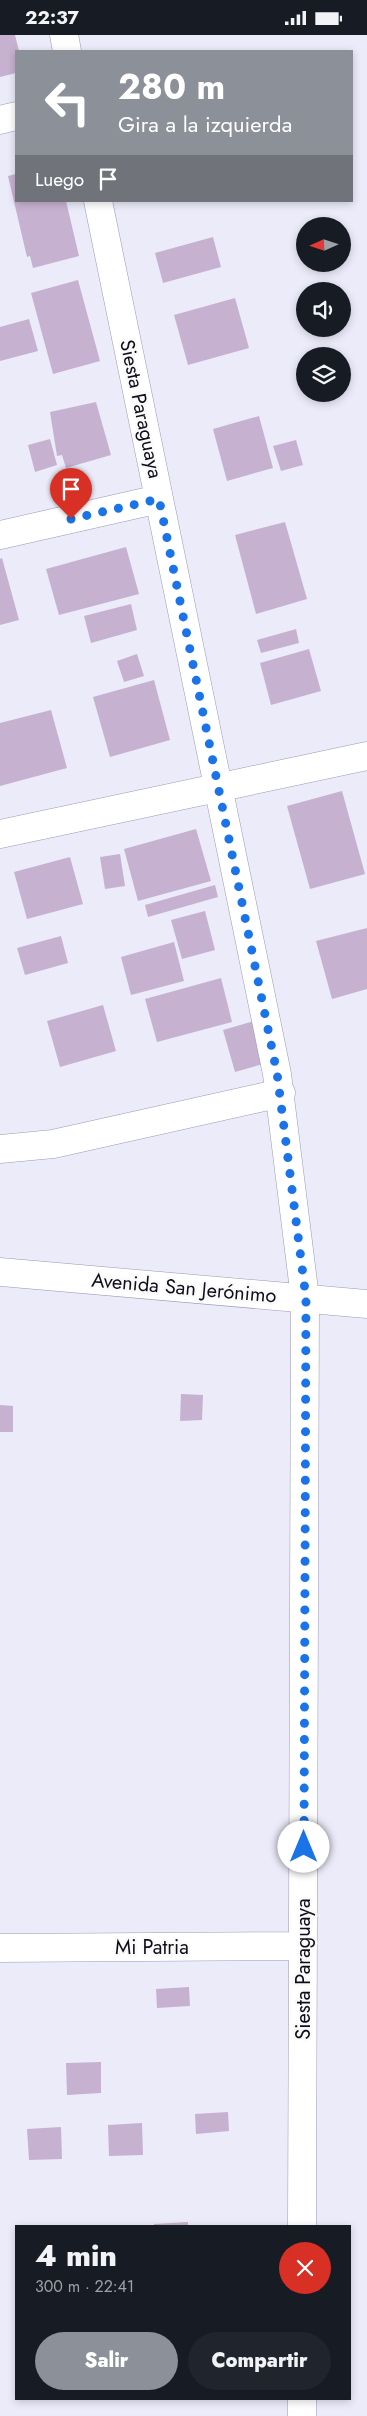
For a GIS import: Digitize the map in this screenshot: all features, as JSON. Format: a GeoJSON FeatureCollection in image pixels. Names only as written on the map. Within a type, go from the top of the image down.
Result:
{"type":"FeatureCollection","features":[{"type":"Feature","properties":{"kind":"street"},"geometry":{"type":"LineString","coordinates":[[64,35],[67,50]]}},
{"type":"Feature","properties":{"kind":"street"},"geometry":{"type":"LineString","coordinates":[[0,119],[15,116]]}},
{"type":"Feature","properties":{"kind":"street","name":"Siesta Paraguaya"},"geometry":{"type":"LineString","coordinates":[[98,202],[280,1093],[306,1298],[302,2225]]}},
{"type":"Feature","properties":{"kind":"street"},"geometry":{"type":"LineString","coordinates":[[0,535],[159,499]]}},
{"type":"Feature","properties":{"kind":"street"},"geometry":{"type":"LineString","coordinates":[[0,834],[367,756]]}},
{"type":"Feature","properties":{"kind":"street"},"geometry":{"type":"LineString","coordinates":[[0,1149],[53,1144],[280,1093]]}},
{"type":"Feature","properties":{"kind":"street","name":"Avenida San Jerónimo"},"geometry":{"type":"LineString","coordinates":[[0,1272],[367,1304]]}},
{"type":"Feature","properties":{"kind":"street","name":"Mi Patria"},"geometry":{"type":"LineString","coordinates":[[0,1947],[303,1946]]}},
{"type":"Feature","properties":{"kind":"street"},"geometry":{"type":"LineString","coordinates":[[302,2400],[302,2416]]}},
{"type":"Feature","properties":{"kind":"building"},"geometry":{"type":"Polygon","coordinates":[[[0,35],[15,35],[19,50],[15,50],[15,73],[0,77],[0,35]]]}},
{"type":"Feature","properties":{"kind":"building"},"geometry":{"type":"Polygon","coordinates":[[[15,174],[15,202],[66,202],[79,256],[33,268],[30,256],[27,257],[8,176],[15,174]]]}},
{"type":"Feature","properties":{"kind":"building"},"geometry":{"type":"Polygon","coordinates":[[[213,237],[221,267],[163,283],[155,253],[213,237]]]}},
{"type":"Feature","properties":{"kind":"building"},"geometry":{"type":"Polygon","coordinates":[[[78,280],[100,361],[53,374],[31,293],[78,280]]]}},
{"type":"Feature","properties":{"kind":"building"},"geometry":{"type":"Polygon","coordinates":[[[235,298],[249,348],[188,365],[174,315],[235,298]]]}},
{"type":"Feature","properties":{"kind":"building"},"geometry":{"type":"Polygon","coordinates":[[[29,319],[38,351],[0,361],[0,327],[29,319]]]}},
{"type":"Feature","properties":{"kind":"building"},"geometry":{"type":"Polygon","coordinates":[[[96,402],[111,455],[66,468],[62,455],[57,456],[50,412],[96,402]]]}},
{"type":"Feature","properties":{"kind":"building"},"geometry":{"type":"Polygon","coordinates":[[[259,416],[273,468],[227,481],[213,429],[259,416]]]}},
{"type":"Feature","properties":{"kind":"building"},"geometry":{"type":"Polygon","coordinates":[[[50,439],[57,465],[35,472],[28,445],[50,439]]]}},
{"type":"Feature","properties":{"kind":"building"},"geometry":{"type":"Polygon","coordinates":[[[296,440],[303,465],[281,471],[273,446],[296,440]]]}},
{"type":"Feature","properties":{"kind":"building"},"geometry":{"type":"Polygon","coordinates":[[[285,522],[307,599],[256,614],[235,535],[285,522]]]}},
{"type":"Feature","properties":{"kind":"building"},"geometry":{"type":"Polygon","coordinates":[[[126,547],[139,594],[59,615],[46,569],[126,547]]]}},
{"type":"Feature","properties":{"kind":"building"},"geometry":{"type":"Polygon","coordinates":[[[2,558],[19,620],[0,625],[0,559],[2,558]]]}},
{"type":"Feature","properties":{"kind":"building"},"geometry":{"type":"Polygon","coordinates":[[[131,604],[137,630],[91,643],[84,616],[131,604]]]}},
{"type":"Feature","properties":{"kind":"building"},"geometry":{"type":"Polygon","coordinates":[[[296,629],[299,643],[261,653],[257,640],[296,629]]]}},
{"type":"Feature","properties":{"kind":"building"},"geometry":{"type":"Polygon","coordinates":[[[309,649],[321,691],[271,705],[260,663],[309,649]]]}},
{"type":"Feature","properties":{"kind":"building"},"geometry":{"type":"Polygon","coordinates":[[[137,654],[144,676],[124,682],[117,661],[137,654]]]}},
{"type":"Feature","properties":{"kind":"building"},"geometry":{"type":"Polygon","coordinates":[[[154,680],[170,740],[110,757],[93,697],[154,680]]]}},
{"type":"Feature","properties":{"kind":"building"},"geometry":{"type":"Polygon","coordinates":[[[51,710],[67,768],[0,786],[0,723],[51,710]]]}},
{"type":"Feature","properties":{"kind":"building"},"geometry":{"type":"Polygon","coordinates":[[[342,791],[365,874],[310,889],[287,806],[342,791]]]}},
{"type":"Feature","properties":{"kind":"building"},"geometry":{"type":"Polygon","coordinates":[[[196,829],[211,881],[138,901],[124,849],[196,829]]]}},
{"type":"Feature","properties":{"kind":"building"},"geometry":{"type":"Polygon","coordinates":[[[120,854],[125,886],[105,889],[100,857],[120,854]]]}},
{"type":"Feature","properties":{"kind":"building"},"geometry":{"type":"Polygon","coordinates":[[[70,857],[83,904],[27,919],[14,872],[70,857]]]}},
{"type":"Feature","properties":{"kind":"building"},"geometry":{"type":"Polygon","coordinates":[[[215,885],[218,897],[148,917],[145,905],[215,885]]]}},
{"type":"Feature","properties":{"kind":"building"},"geometry":{"type":"Polygon","coordinates":[[[205,911],[215,950],[182,959],[171,920],[205,911]]]}},
{"type":"Feature","properties":{"kind":"building"},"geometry":{"type":"Polygon","coordinates":[[[367,928],[367,989],[332,999],[316,941],[367,928]]]}},
{"type":"Feature","properties":{"kind":"building"},"geometry":{"type":"Polygon","coordinates":[[[61,936],[68,963],[25,975],[17,948],[61,936]]]}},
{"type":"Feature","properties":{"kind":"building"},"geometry":{"type":"Polygon","coordinates":[[[174,942],[184,981],[131,995],[121,957],[174,942]]]}},
{"type":"Feature","properties":{"kind":"building"},"geometry":{"type":"Polygon","coordinates":[[[221,978],[232,1022],[157,1042],[145,999],[221,978]]]}},
{"type":"Feature","properties":{"kind":"building"},"geometry":{"type":"Polygon","coordinates":[[[103,1005],[116,1051],[60,1067],[47,1021],[103,1005]]]}},
{"type":"Feature","properties":{"kind":"building"},"geometry":{"type":"Polygon","coordinates":[[[254,1021],[266,1063],[235,1072],[223,1030],[254,1021]]]}},
{"type":"Feature","properties":{"kind":"building"},"geometry":{"type":"Polygon","coordinates":[[[181,1394],[203,1395],[202,1420],[180,1421],[181,1394]]]}},
{"type":"Feature","properties":{"kind":"building"},"geometry":{"type":"Polygon","coordinates":[[[0,1405],[13,1406],[13,1432],[0,1432],[0,1405]]]}},
{"type":"Feature","properties":{"kind":"building"},"geometry":{"type":"Polygon","coordinates":[[[189,1987],[190,2006],[157,2008],[156,1989],[189,1987]]]}},
{"type":"Feature","properties":{"kind":"building"},"geometry":{"type":"Polygon","coordinates":[[[101,2062],[101,2093],[67,2095],[66,2063],[101,2062]]]}},
{"type":"Feature","properties":{"kind":"building"},"geometry":{"type":"Polygon","coordinates":[[[228,2112],[229,2131],[196,2134],[195,2114],[228,2112]]]}},
{"type":"Feature","properties":{"kind":"building"},"geometry":{"type":"Polygon","coordinates":[[[142,2123],[143,2155],[109,2156],[108,2125],[142,2123]]]}},
{"type":"Feature","properties":{"kind":"building"},"geometry":{"type":"Polygon","coordinates":[[[61,2127],[62,2159],[29,2160],[27,2129],[61,2127]]]}},
{"type":"Feature","properties":{"kind":"building"},"geometry":{"type":"Polygon","coordinates":[[[188,2222],[188,2225],[154,2224],[188,2222]]]}},
{"type":"Feature","properties":{"kind":"route"},"geometry":{"type":"LineString","coordinates":[[71,519],[159,499],[277,1073],[306,1298],[304,1847]]}}]}
